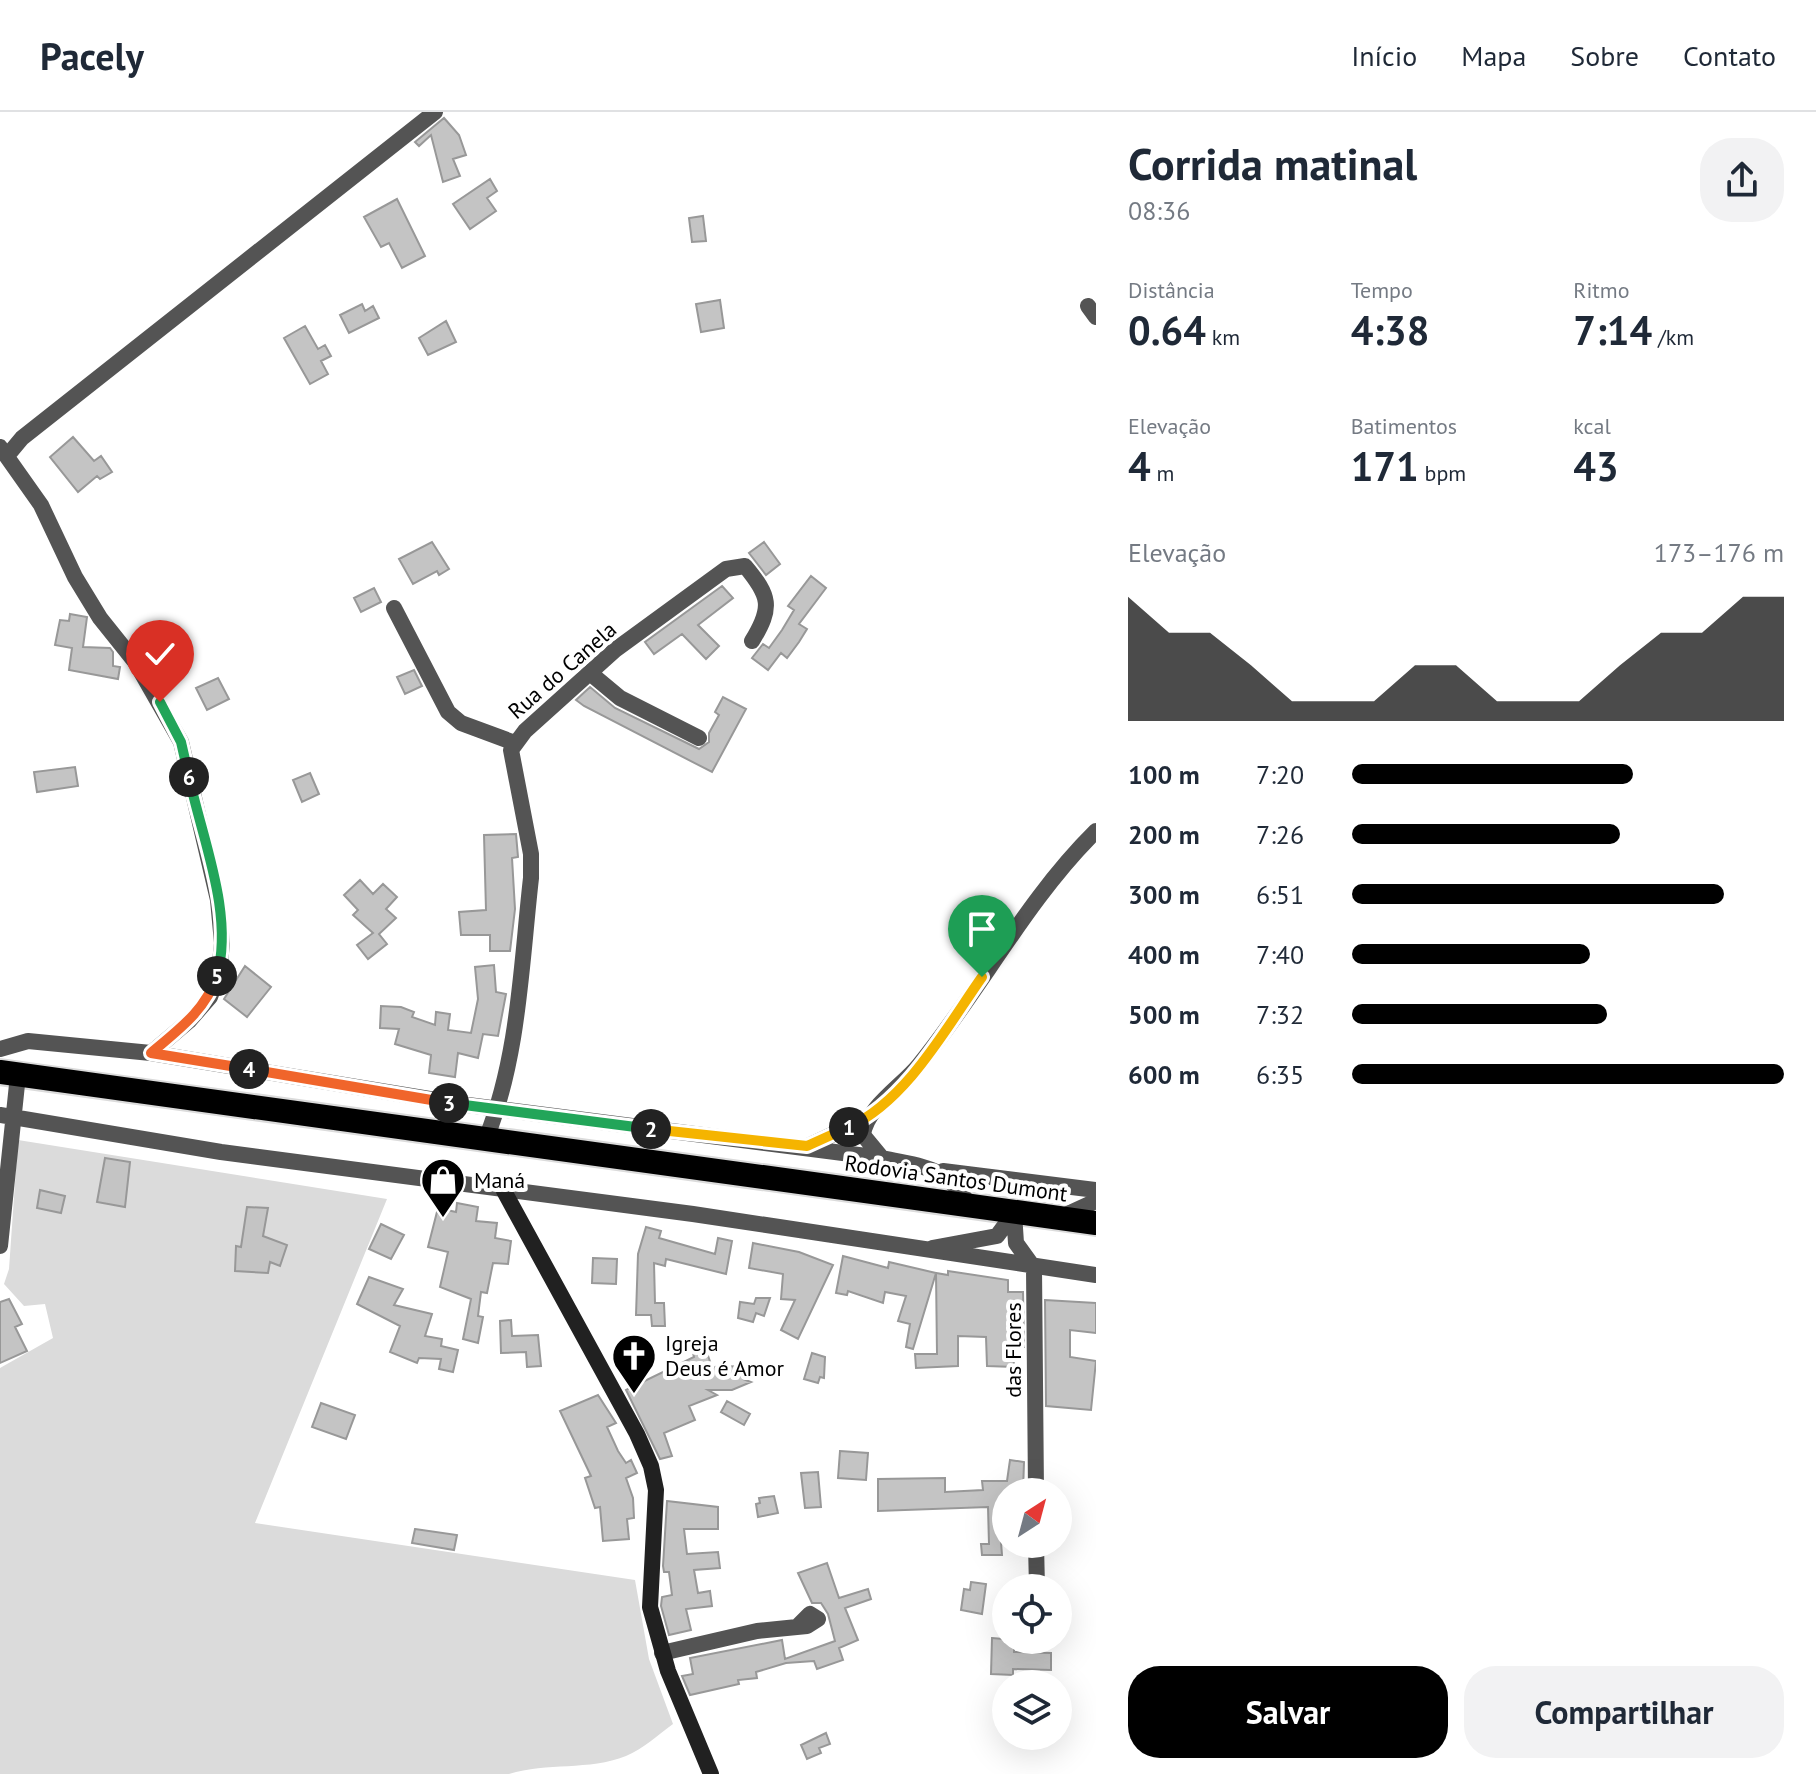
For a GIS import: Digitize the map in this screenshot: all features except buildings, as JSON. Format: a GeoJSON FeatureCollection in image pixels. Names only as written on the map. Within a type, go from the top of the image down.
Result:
{"type":"FeatureCollection","features":[{"type":"Feature","properties":{"kind":"highway","name":"Rodovia Santos Dumont"},"geometry":{"type":"LineString","coordinates":[[9,1073],[1096,1223]]}},
{"type":"Feature","properties":{"kind":"street"},"geometry":{"type":"LineString","coordinates":[[151,1053],[189,1021],[210,997],[219,973],[222,943],[218,900],[181,742],[136,663],[81,587],[41,505],[4,452],[435,112]]}},
{"type":"Feature","properties":{"kind":"street","name":"Rua do Canela"},"geometry":{"type":"LineString","coordinates":[[486,1139],[498,1108],[516,1028],[531,878],[531,854],[511,750],[615,650],[726,569],[745,566],[768,601],[766,619],[752,641]]}},
{"type":"Feature","properties":{"kind":"street"},"geometry":{"type":"LineString","coordinates":[[394,608],[448,712],[461,723],[515,743]]}},
{"type":"Feature","properties":{"kind":"street"},"geometry":{"type":"LineString","coordinates":[[590,673],[620,698],[699,738]]}},
{"type":"Feature","properties":{"kind":"street"},"geometry":{"type":"LineString","coordinates":[[807,1146],[870,1117],[919,1065],[1046,889],[1096,831]]}},
{"type":"Feature","properties":{"kind":"street"},"geometry":{"type":"LineString","coordinates":[[0,1041],[151,1053],[621,1126],[807,1146],[933,1169],[1096,1190]]}},
{"type":"Feature","properties":{"kind":"street"},"geometry":{"type":"LineString","coordinates":[[0,1049],[28,1041]]}},
{"type":"Feature","properties":{"kind":"street"},"geometry":{"type":"LineString","coordinates":[[0,1246],[9,1073]]}},
{"type":"Feature","properties":{"kind":"street"},"geometry":{"type":"LineString","coordinates":[[6,1116],[221,1152],[693,1214],[1096,1275]]}},
{"type":"Feature","properties":{"kind":"street"},"geometry":{"type":"LineString","coordinates":[[870,1117],[863,1135],[882,1158]]}},
{"type":"Feature","properties":{"kind":"street"},"geometry":{"type":"LineString","coordinates":[[599,1154],[621,1126]]}},
{"type":"Feature","properties":{"kind":"street"},"geometry":{"type":"LineString","coordinates":[[933,1169],[955,1182],[971,1208]]}},
{"type":"Feature","properties":{"kind":"street"},"geometry":{"type":"LineString","coordinates":[[504,1191],[637,1434],[651,1466],[656,1490],[650,1607],[662,1653],[711,1774]]}},
{"type":"Feature","properties":{"kind":"street"},"geometry":{"type":"LineString","coordinates":[[1057,1219],[1096,1201]]}},
{"type":"Feature","properties":{"kind":"street"},"geometry":{"type":"LineString","coordinates":[[921,1250],[997,1236],[1014,1213]]}},
{"type":"Feature","properties":{"kind":"street","name":"das Flores"},"geometry":{"type":"LineString","coordinates":[[1014,1213],[1016,1243],[1034,1268],[1036,1478]]}},
{"type":"Feature","properties":{"kind":"street"},"geometry":{"type":"LineString","coordinates":[[662,1653],[757,1631],[799,1625]]}},
{"type":"Feature","properties":{"kind":"shaded area"},"geometry":{"type":"Polygon","coordinates":[[[18,1140],[387,1199],[255,1523],[635,1580],[649,1659],[673,1724],[639,1749],[612,1761],[509,1774],[0,1774],[0,1368],[53,1338],[45,1304],[24,1306],[4,1284],[9,1269],[18,1140]]]}},
{"type":"Feature","properties":{"kind":"place","name":"Maná"},"geometry":{"type":"Point","coordinates":[443,1219]}},
{"type":"Feature","properties":{"kind":"place","name":"Igreja Deus é Amor"},"geometry":{"type":"Point","coordinates":[634,1395]}},
{"type":"Feature","properties":{"kind":"route"},"geometry":{"type":"LineString","coordinates":[[160,702],[181,742],[218,900],[222,943],[219,973],[210,997],[189,1021],[151,1053],[460,1104],[621,1126],[807,1146],[870,1117],[919,1065],[982,977]]}}]}
